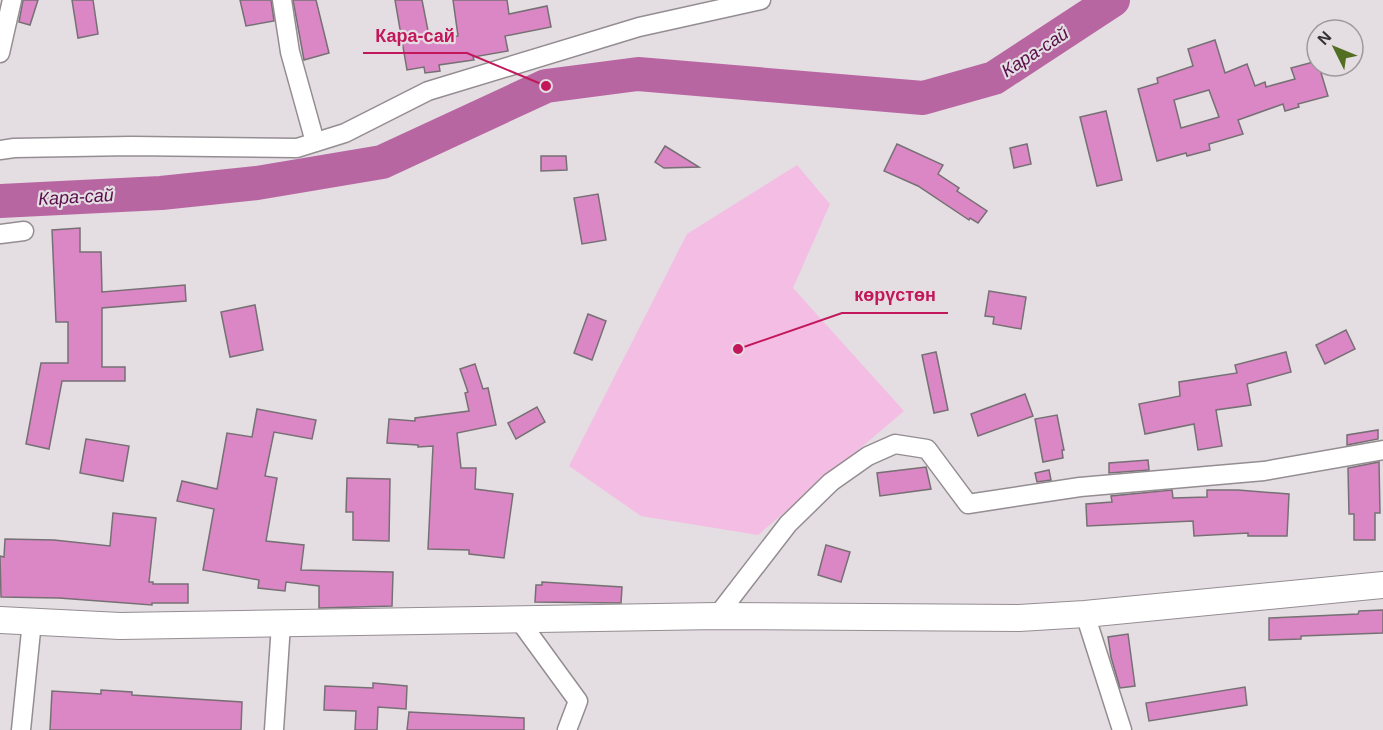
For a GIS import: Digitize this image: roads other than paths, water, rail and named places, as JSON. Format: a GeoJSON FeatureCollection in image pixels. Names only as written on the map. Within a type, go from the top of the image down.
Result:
{"type":"FeatureCollection","features":[{"type":"Feature","properties":{"kind":"main road"},"geometry":{"type":"LineString","coordinates":[[0,620],[120,626],[717,616],[1019,618],[1086,614],[1383,585]]}},
{"type":"Feature","properties":{"kind":"street"},"geometry":{"type":"LineString","coordinates":[[0,53],[12,0]]}},
{"type":"Feature","properties":{"kind":"street"},"geometry":{"type":"LineString","coordinates":[[282,0],[290,52],[315,142]]}},
{"type":"Feature","properties":{"kind":"street"},"geometry":{"type":"LineString","coordinates":[[0,150],[131,146],[297,148],[345,133],[428,91],[639,27],[752,1]]}},
{"type":"Feature","properties":{"kind":"street"},"geometry":{"type":"LineString","coordinates":[[0,234],[24,231]]}},
{"type":"Feature","properties":{"kind":"street"},"geometry":{"type":"LineString","coordinates":[[717,616],[788,524],[831,482],[868,456],[895,444],[927,449],[968,504],[1080,487],[1264,471],[1383,450]]}},
{"type":"Feature","properties":{"kind":"street"},"geometry":{"type":"LineString","coordinates":[[1086,614],[1122,730]]}},
{"type":"Feature","properties":{"kind":"street"},"geometry":{"type":"LineString","coordinates":[[519,620],[578,701],[567,730]]}},
{"type":"Feature","properties":{"kind":"street"},"geometry":{"type":"LineString","coordinates":[[21,730],[32,621]]}},
{"type":"Feature","properties":{"kind":"street"},"geometry":{"type":"LineString","coordinates":[[274,730],[280,624]]}},
{"type":"Feature","properties":{"kind":"waterway","name":"Кара-сай"},"geometry":{"type":"LineString","coordinates":[[0,201],[161,193],[257,183],[382,162],[546,86],[638,74],[923,98],[994,78],[1113,0]]}},
{"type":"Feature","properties":{"kind":"place","name":"Кара-сай"},"geometry":{"type":"Point","coordinates":[546,86]}},
{"type":"Feature","properties":{"kind":"place","name":"көрүстөн"},"geometry":{"type":"Point","coordinates":[738,349]}}]}
